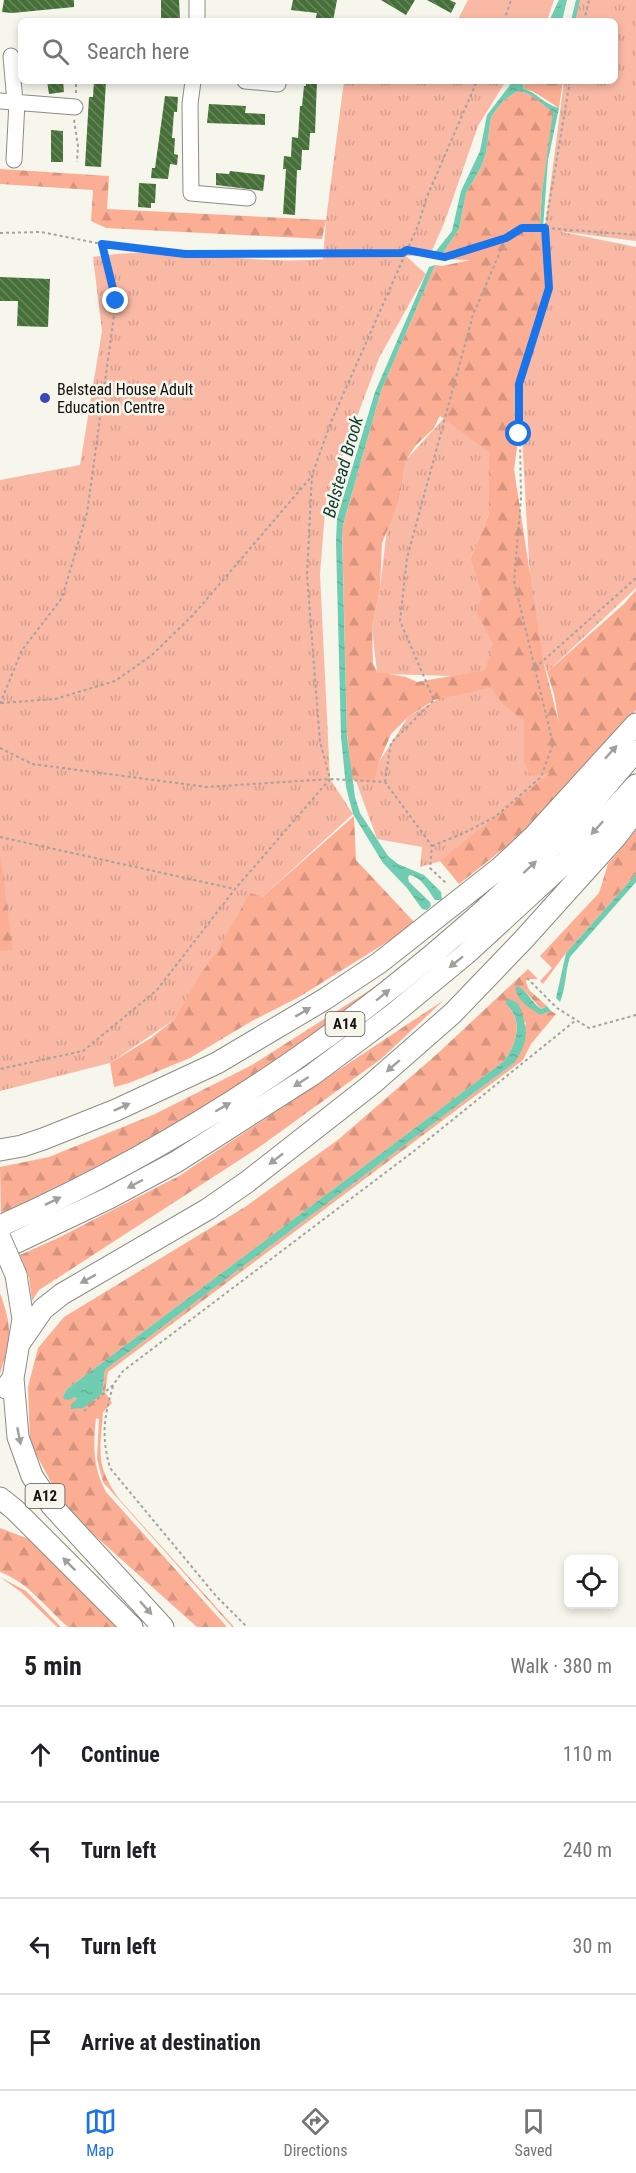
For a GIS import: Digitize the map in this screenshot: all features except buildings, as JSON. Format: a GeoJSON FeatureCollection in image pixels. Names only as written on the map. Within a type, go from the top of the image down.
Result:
{"type":"FeatureCollection","features":[{"type":"Feature","properties":{"kind":"highway","name":"A14"},"geometry":{"type":"LineString","coordinates":[[0,1149],[22,1146],[43,1139],[116,1110],[217,1064],[325,999],[379,963],[501,867],[533,837],[636,724]]}},
{"type":"Feature","properties":{"kind":"highway","name":"A14"},"geometry":{"type":"LineString","coordinates":[[0,1226],[125,1165],[241,1096],[301,1056],[378,999],[435,953],[550,848],[636,751]]}},
{"type":"Feature","properties":{"kind":"highway","name":"A14"},"geometry":{"type":"LineString","coordinates":[[0,1250],[109,1198],[176,1162],[312,1075],[391,1016],[466,954],[566,862],[636,785]]}},
{"type":"Feature","properties":{"kind":"highway"},"geometry":{"type":"LineString","coordinates":[[21,1341],[43,1309],[62,1294],[208,1209],[247,1182],[372,1084],[453,1013],[524,939],[615,838],[636,811]]}},
{"type":"Feature","properties":{"kind":"highway"},"geometry":{"type":"LineString","coordinates":[[0,1238],[16,1275],[23,1319],[13,1378],[0,1398]]}},
{"type":"Feature","properties":{"kind":"highway","name":"A12"},"geometry":{"type":"LineString","coordinates":[[13,1378],[18,1437],[32,1476],[52,1506],[163,1627]]}},
{"type":"Feature","properties":{"kind":"highway","name":"A12"},"geometry":{"type":"LineString","coordinates":[[0,1498],[14,1509],[132,1627]]}},
{"type":"Feature","properties":{"kind":"street"},"geometry":{"type":"LineString","coordinates":[[197,0],[197,18]]}},
{"type":"Feature","properties":{"kind":"street"},"geometry":{"type":"LineString","coordinates":[[10,56],[14,160]]}},
{"type":"Feature","properties":{"kind":"street"},"geometry":{"type":"LineString","coordinates":[[193,84],[190,104],[191,193],[248,198]]}},
{"type":"Feature","properties":{"kind":"street"},"geometry":{"type":"LineString","coordinates":[[11,102],[75,107]]}},
{"type":"Feature","properties":{"kind":"path"},"geometry":{"type":"LineString","coordinates":[[505,18],[511,0]]}},
{"type":"Feature","properties":{"kind":"path"},"geometry":{"type":"LineString","coordinates":[[585,18],[590,0]]}},
{"type":"Feature","properties":{"kind":"path"},"geometry":{"type":"LineString","coordinates":[[330,779],[320,742],[308,575],[312,475],[330,422],[418,226],[426,199],[476,84]]}},
{"type":"Feature","properties":{"kind":"path"},"geometry":{"type":"LineString","coordinates":[[432,846],[495,817],[541,777],[553,744],[513,581],[521,498],[519,384],[549,288],[545,228],[569,84]]}},
{"type":"Feature","properties":{"kind":"path"},"geometry":{"type":"LineString","coordinates":[[0,234],[40,232],[102,244],[185,254],[402,253],[407,250],[445,257],[506,238],[522,228],[636,235]]}},
{"type":"Feature","properties":{"kind":"path"},"geometry":{"type":"LineString","coordinates":[[446,883],[430,868],[432,846],[385,782],[391,743],[434,700],[400,621],[406,558],[473,315],[506,238]]}},
{"type":"Feature","properties":{"kind":"path"},"geometry":{"type":"LineString","coordinates":[[102,244],[116,301],[87,513],[62,598],[22,650],[1,704],[55,699],[115,681],[152,655],[194,614],[312,475]]}},
{"type":"Feature","properties":{"kind":"path"},"geometry":{"type":"LineString","coordinates":[[535,668],[636,578]]}},
{"type":"Feature","properties":{"kind":"path"},"geometry":{"type":"LineString","coordinates":[[0,748],[32,764],[207,787],[330,779],[385,782]]}},
{"type":"Feature","properties":{"kind":"path"},"geometry":{"type":"LineString","coordinates":[[0,1069],[83,1051],[157,990],[235,889],[330,779]]}},
{"type":"Feature","properties":{"kind":"path"},"geometry":{"type":"LineString","coordinates":[[0,837],[235,889]]}},
{"type":"Feature","properties":{"kind":"path"},"geometry":{"type":"LineString","coordinates":[[527,978],[557,1008],[590,1028],[636,1015]]}},
{"type":"Feature","properties":{"kind":"path"},"geometry":{"type":"LineString","coordinates":[[84,1411],[113,1385],[123,1371],[414,1151],[576,1020]]}},
{"type":"Feature","properties":{"kind":"path"},"geometry":{"type":"LineString","coordinates":[[113,1385],[106,1413],[103,1446],[110,1468],[216,1596],[247,1627]]}},
{"type":"Feature","properties":{"kind":"green space"},"geometry":{"type":"Polygon","coordinates":[[[468,0],[554,0],[548,18],[459,18],[468,0]]]}},
{"type":"Feature","properties":{"kind":"green space"},"geometry":{"type":"Polygon","coordinates":[[[578,0],[636,0],[636,241],[558,231],[636,247],[636,588],[547,672],[533,632],[519,384],[550,288],[545,228],[564,84],[618,84],[618,18],[574,18],[578,0]]]}},
{"type":"Feature","properties":{"kind":"green space"},"geometry":{"type":"Polygon","coordinates":[[[344,84],[504,84],[478,126],[445,221],[430,255],[406,256],[426,274],[379,358],[326,500],[320,574],[330,779],[353,814],[262,897],[175,1019],[110,1063],[0,1091],[0,480],[80,465],[102,331],[93,257],[150,253],[265,260],[323,259],[344,84]]]}},
{"type":"Feature","properties":{"kind":"green space"},"geometry":{"type":"Polygon","coordinates":[[[524,84],[563,84],[559,108],[534,92],[523,88],[524,84]]]}},
{"type":"Feature","properties":{"kind":"green space"},"geometry":{"type":"Polygon","coordinates":[[[517,91],[523,92],[554,111],[542,192],[540,226],[545,228],[541,230],[550,288],[519,384],[519,434],[514,469],[543,660],[559,723],[547,672],[624,604],[636,590],[636,710],[575,782],[522,834],[459,884],[440,861],[550,773],[531,776],[524,762],[524,721],[503,704],[491,688],[434,700],[408,717],[391,734],[374,781],[352,780],[347,733],[342,529],[381,391],[435,265],[442,266],[471,260],[439,259],[459,229],[466,193],[486,153],[491,117],[503,101],[517,91]],[[440,416],[433,429],[416,445],[406,460],[399,501],[382,543],[380,588],[372,629],[373,663],[377,672],[406,677],[417,682],[485,670],[493,644],[476,611],[482,596],[470,559],[489,514],[489,452],[440,416]]]}},
{"type":"Feature","properties":{"kind":"green space"},"geometry":{"type":"Polygon","coordinates":[[[0,169],[109,176],[107,209],[326,220],[322,239],[106,228],[91,221],[93,190],[0,184],[0,169]]]}},
{"type":"Feature","properties":{"kind":"green space"},"geometry":{"type":"Polygon","coordinates":[[[445,417],[489,451],[489,514],[470,559],[482,596],[477,611],[494,644],[486,670],[452,676],[384,674],[377,672],[372,629],[380,588],[387,528],[399,501],[406,460],[445,417]]]}},
{"type":"Feature","properties":{"kind":"green space"},"geometry":{"type":"Polygon","coordinates":[[[491,688],[524,721],[524,762],[558,767],[469,853],[420,867],[422,847],[377,839],[356,781],[379,762],[408,717],[440,698],[491,688]]]}},
{"type":"Feature","properties":{"kind":"green space"},"geometry":{"type":"Polygon","coordinates":[[[354,816],[356,860],[416,924],[299,997],[252,1021],[190,1058],[114,1087],[110,1063],[151,1038],[175,1019],[250,893],[262,897],[354,816]]]}},
{"type":"Feature","properties":{"kind":"green space"},"geometry":{"type":"Polygon","coordinates":[[[636,830],[636,874],[566,953],[543,984],[540,981],[552,968],[540,956],[599,893],[608,864],[636,830]]]}},
{"type":"Feature","properties":{"kind":"green space"},"geometry":{"type":"Polygon","coordinates":[[[0,855],[13,950],[0,951],[0,855]]]}},
{"type":"Feature","properties":{"kind":"green space"},"geometry":{"type":"Polygon","coordinates":[[[528,969],[538,979],[527,979],[526,982],[529,990],[547,1006],[541,1009],[524,990],[540,1015],[551,1011],[556,1014],[531,1044],[523,1060],[108,1372],[105,1392],[112,1403],[103,1412],[100,1449],[106,1477],[120,1500],[234,1627],[103,1482],[97,1459],[99,1419],[96,1418],[94,1447],[96,1465],[102,1483],[106,1492],[227,1627],[197,1627],[66,1510],[30,1443],[28,1387],[38,1348],[64,1317],[245,1207],[339,1139],[436,1055],[528,969]],[[506,1004],[515,1018],[517,1032],[504,1061],[67,1389],[63,1396],[77,1399],[102,1394],[105,1370],[514,1063],[526,1023],[506,1004]]]}},
{"type":"Feature","properties":{"kind":"green space"},"geometry":{"type":"Polygon","coordinates":[[[395,974],[358,1005],[175,1127],[1,1215],[0,1167],[49,1157],[155,1114],[252,1065],[395,974]]]}},
{"type":"Feature","properties":{"kind":"green space"},"geometry":{"type":"Polygon","coordinates":[[[444,1000],[381,1059],[258,1148],[39,1290],[32,1301],[29,1278],[20,1255],[179,1176],[444,1000]]]}},
{"type":"Feature","properties":{"kind":"green space"},"geometry":{"type":"Polygon","coordinates":[[[0,1293],[9,1325],[9,1334],[0,1374],[0,1293]]]}},
{"type":"Feature","properties":{"kind":"green space"},"geometry":{"type":"Polygon","coordinates":[[[0,1528],[29,1539],[122,1627],[68,1627],[28,1589],[0,1572],[0,1528]]]}},
{"type":"Feature","properties":{"kind":"green space"},"geometry":{"type":"Polygon","coordinates":[[[0,1577],[26,1591],[61,1627],[57,1627],[21,1592],[0,1577]]]}},
{"type":"Feature","properties":{"kind":"water"},"geometry":{"type":"Polygon","coordinates":[[[559,0],[567,0],[563,18],[550,18],[559,0]]]}},
{"type":"Feature","properties":{"kind":"water"},"geometry":{"type":"Polygon","coordinates":[[[511,84],[523,84],[523,88],[559,108],[548,160],[543,228],[541,229],[540,226],[542,192],[553,112],[532,96],[517,91],[503,101],[491,117],[486,153],[466,193],[459,229],[439,259],[433,259],[432,256],[452,231],[461,191],[480,151],[487,115],[511,84]]]}},
{"type":"Feature","properties":{"kind":"water"},"geometry":{"type":"Polygon","coordinates":[[[435,265],[381,391],[342,535],[347,736],[355,797],[360,813],[388,856],[398,864],[424,875],[441,892],[442,900],[435,900],[421,882],[410,875],[408,877],[409,882],[430,902],[431,906],[427,910],[422,909],[407,888],[383,863],[353,814],[346,787],[341,737],[336,542],[337,518],[375,392],[429,267],[435,265]]]}},
{"type":"Feature","properties":{"kind":"water"},"geometry":{"type":"Polygon","coordinates":[[[636,874],[636,882],[570,957],[560,1002],[556,998],[566,953],[636,874]]]}},
{"type":"Feature","properties":{"kind":"water"},"geometry":{"type":"Polygon","coordinates":[[[518,986],[541,1009],[547,1006],[551,1011],[540,1015],[528,1007],[516,993],[515,988],[518,986]]]}},
{"type":"Feature","properties":{"kind":"water"},"geometry":{"type":"Polygon","coordinates":[[[507,998],[518,1003],[526,1034],[523,1047],[514,1063],[105,1370],[102,1394],[83,1408],[71,1409],[71,1405],[77,1399],[75,1397],[69,1400],[64,1399],[63,1396],[67,1389],[504,1061],[517,1032],[515,1018],[506,1004],[507,998]]]}},
{"type":"Feature","properties":{"kind":"waterway","name":"Belstead Brook"},"geometry":{"type":"LineString","coordinates":[[574,18],[578,0]]}},
{"type":"Feature","properties":{"kind":"place","name":"Belstead House Adult Education Centre"},"geometry":{"type":"Point","coordinates":[45,398]}},
{"type":"Feature","properties":{"kind":"route"},"geometry":{"type":"LineString","coordinates":[[116,301],[102,244],[185,254],[402,253],[407,250],[445,257],[506,238],[522,228],[545,228],[549,288],[519,384],[519,434]]}}]}
